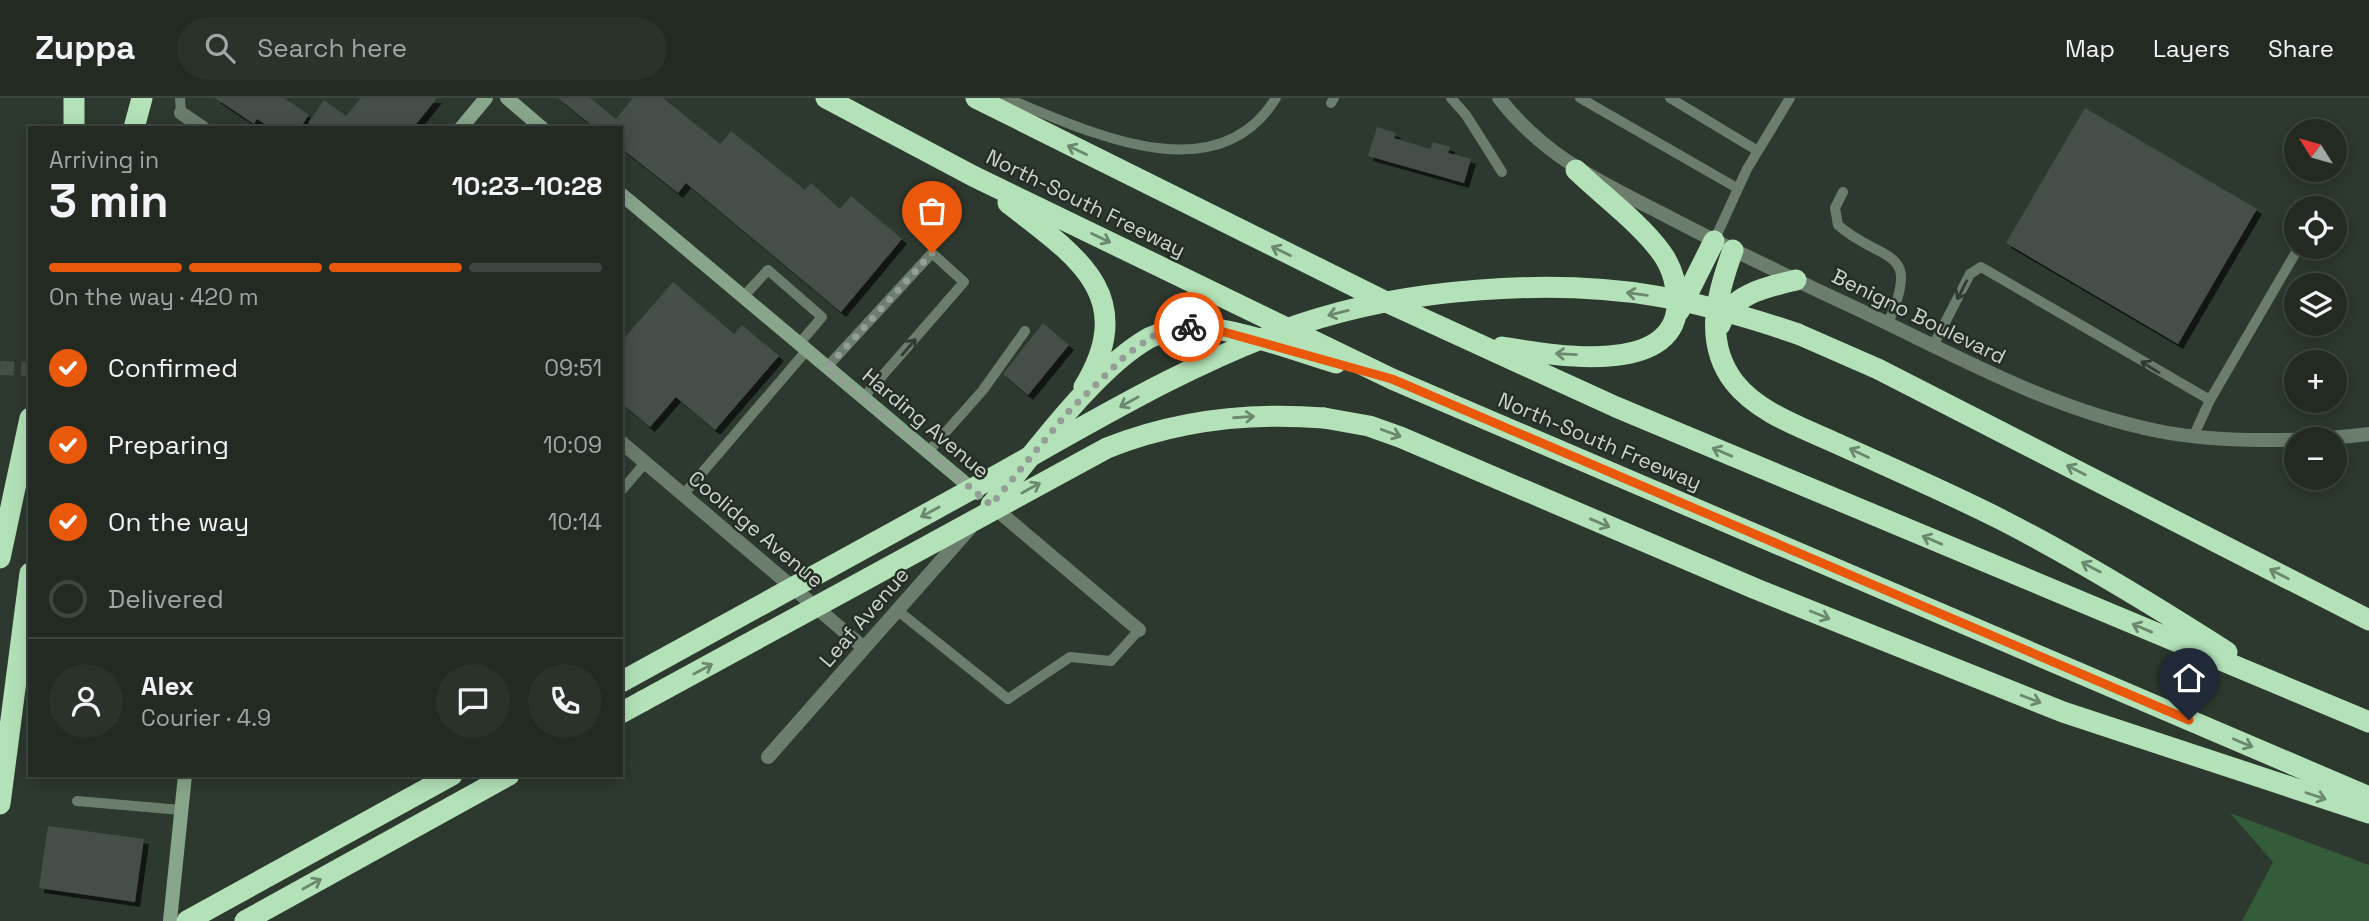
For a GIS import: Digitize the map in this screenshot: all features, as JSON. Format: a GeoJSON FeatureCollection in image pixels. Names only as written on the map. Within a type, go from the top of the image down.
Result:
{"type":"FeatureCollection","features":[{"type":"Feature","properties":{"kind":"highway"},"geometry":{"type":"LineString","coordinates":[[74,98],[74,126]]}},
{"type":"Feature","properties":{"kind":"highway"},"geometry":{"type":"LineString","coordinates":[[87,98],[87,126]]}},
{"type":"Feature","properties":{"kind":"highway"},"geometry":{"type":"LineString","coordinates":[[135,126],[142,98]]}},
{"type":"Feature","properties":{"kind":"highway","name":"North-South Freeway"},"geometry":{"type":"LineString","coordinates":[[826,98],[973,176],[1392,379],[2369,797]]}},
{"type":"Feature","properties":{"kind":"highway","name":"North-South Freeway"},"geometry":{"type":"LineString","coordinates":[[976,98],[1475,344],[1710,448],[2369,722]]}},
{"type":"Feature","properties":{"kind":"highway"},"geometry":{"type":"LineString","coordinates":[[1576,170],[1617,210],[1636,224],[1662,253],[1675,282],[1676,317]]}},
{"type":"Feature","properties":{"kind":"highway"},"geometry":{"type":"LineString","coordinates":[[973,176],[1077,258],[1100,292],[1106,319],[1103,347],[1092,375],[1068,412]]}},
{"type":"Feature","properties":{"kind":"highway"},"geometry":{"type":"LineString","coordinates":[[1475,344],[1537,352],[1621,356],[1643,350],[1658,342],[1676,317],[1714,241]]}},
{"type":"Feature","properties":{"kind":"highway"},"geometry":{"type":"LineString","coordinates":[[1734,250],[1717,301],[1716,337],[1721,360],[1736,384],[1766,409],[2000,519],[2121,584],[2272,682]]}},
{"type":"Feature","properties":{"kind":"highway"},"geometry":{"type":"LineString","coordinates":[[1716,337],[1728,308],[1739,300],[1763,289],[1796,280]]}},
{"type":"Feature","properties":{"kind":"highway"},"geometry":{"type":"LineString","coordinates":[[623,681],[1150,390],[1245,345],[1329,315],[1390,302],[1449,294],[1575,289],[1680,301],[1728,312],[1798,334],[1878,369],[2369,620]]}},
{"type":"Feature","properties":{"kind":"highway"},"geometry":{"type":"LineString","coordinates":[[991,505],[1068,412],[1139,344],[1166,331],[1193,327],[1224,332],[1392,379]]}},
{"type":"Feature","properties":{"kind":"highway"},"geometry":{"type":"LineString","coordinates":[[623,712],[1107,448],[1147,433],[1197,421],[1265,415],[1324,418],[1368,426],[1400,437],[1756,590],[2063,712],[2369,813]]}},
{"type":"Feature","properties":{"kind":"highway"},"geometry":{"type":"LineString","coordinates":[[0,558],[28,427]]}},
{"type":"Feature","properties":{"kind":"highway"},"geometry":{"type":"LineString","coordinates":[[0,804],[28,588]]}},
{"type":"Feature","properties":{"kind":"highway"},"geometry":{"type":"LineString","coordinates":[[0,822],[28,678]]}},
{"type":"Feature","properties":{"kind":"highway"},"geometry":{"type":"LineString","coordinates":[[187,921],[448,777]]}},
{"type":"Feature","properties":{"kind":"highway"},"geometry":{"type":"LineString","coordinates":[[248,919],[505,777]]}},
{"type":"Feature","properties":{"kind":"main road"},"geometry":{"type":"LineString","coordinates":[[463,126],[486,98]]}},
{"type":"Feature","properties":{"kind":"main road"},"geometry":{"type":"LineString","coordinates":[[507,98],[540,126]]}},
{"type":"Feature","properties":{"kind":"main road","name":"Harding Avenue"},"geometry":{"type":"LineString","coordinates":[[623,196],[991,505]]}},
{"type":"Feature","properties":{"kind":"main road"},"geometry":{"type":"LineString","coordinates":[[170,921],[184,777]]}},
{"type":"Feature","properties":{"kind":"street","name":"Benigno Boulevard"},"geometry":{"type":"LineString","coordinates":[[1499,98],[1526,129],[1576,170],[1714,241],[2032,393],[2101,417],[2160,432],[2227,439],[2369,434]]}},
{"type":"Feature","properties":{"kind":"street"},"geometry":{"type":"LineString","coordinates":[[180,105],[201,126]]}},
{"type":"Feature","properties":{"kind":"street","name":"Coolidge Avenue"},"geometry":{"type":"LineString","coordinates":[[623,444],[864,648]]}},
{"type":"Feature","properties":{"kind":"street","name":"Leaf Avenue"},"geometry":{"type":"LineString","coordinates":[[768,757],[991,505]]}},
{"type":"Feature","properties":{"kind":"street","name":"Harding Avenue"},"geometry":{"type":"LineString","coordinates":[[991,505],[1139,630]]}},
{"type":"Feature","properties":{"kind":"lane"},"geometry":{"type":"LineString","coordinates":[[1006,98],[1095,133],[1136,145],[1183,150],[1215,145],[1245,131],[1262,117],[1276,98]]}},
{"type":"Feature","properties":{"kind":"lane"},"geometry":{"type":"LineString","coordinates":[[1451,98],[1466,115],[1502,173]]}},
{"type":"Feature","properties":{"kind":"lane"},"geometry":{"type":"LineString","coordinates":[[1580,98],[1737,188]]}},
{"type":"Feature","properties":{"kind":"lane"},"geometry":{"type":"LineString","coordinates":[[1670,98],[1758,151]]}},
{"type":"Feature","properties":{"kind":"lane"},"geometry":{"type":"LineString","coordinates":[[1714,241],[1737,188],[1790,98]]}},
{"type":"Feature","properties":{"kind":"lane"},"geometry":{"type":"LineString","coordinates":[[1843,192],[1835,208],[1838,225],[1890,255],[1900,271],[1900,292],[1888,323]]}},
{"type":"Feature","properties":{"kind":"lane"},"geometry":{"type":"LineString","coordinates":[[827,368],[932,253],[964,282],[863,398]]}},
{"type":"Feature","properties":{"kind":"lane"},"geometry":{"type":"LineString","coordinates":[[2194,435],[2210,400],[2292,259]]}},
{"type":"Feature","properties":{"kind":"lane"},"geometry":{"type":"LineString","coordinates":[[1933,346],[1970,274],[1981,267],[2210,400]]}},
{"type":"Feature","properties":{"kind":"lane"},"geometry":{"type":"LineString","coordinates":[[683,495],[803,347],[822,317],[768,270],[743,297]]}},
{"type":"Feature","properties":{"kind":"lane"},"geometry":{"type":"LineString","coordinates":[[928,452],[983,390],[1025,331]]}},
{"type":"Feature","properties":{"kind":"lane"},"geometry":{"type":"LineString","coordinates":[[623,489],[645,463]]}},
{"type":"Feature","properties":{"kind":"lane"},"geometry":{"type":"LineString","coordinates":[[897,610],[1008,699],[1070,657],[1111,661],[1139,630]]}},
{"type":"Feature","properties":{"kind":"lane"},"geometry":{"type":"LineString","coordinates":[[77,801],[181,810]]}},
{"type":"Feature","properties":{"kind":"green space"},"geometry":{"type":"Polygon","coordinates":[[[2230,813],[2369,865],[2369,921],[2242,921],[2273,862],[2230,813]]]}},
{"type":"Feature","properties":{"kind":"building"},"geometry":{"type":"Polygon","coordinates":[[[215,98],[284,98],[309,115],[301,126],[268,126],[257,119],[254,124],[215,98]]]}},
{"type":"Feature","properties":{"kind":"building"},"geometry":{"type":"Polygon","coordinates":[[[361,98],[437,98],[415,126],[312,126],[308,123],[324,100],[346,116],[361,98]]]}},
{"type":"Feature","properties":{"kind":"building"},"geometry":{"type":"Polygon","coordinates":[[[558,98],[590,98],[616,119],[633,98],[663,98],[720,144],[731,131],[805,190],[811,183],[840,209],[851,196],[902,239],[841,312],[686,183],[678,193],[623,150],[623,126],[593,126],[558,98]]]}},
{"type":"Feature","properties":{"kind":"building"},"geometry":{"type":"Polygon","coordinates":[[[2085,108],[2257,209],[2178,344],[2006,243],[2085,108]]]}},
{"type":"Feature","properties":{"kind":"building"},"geometry":{"type":"Polygon","coordinates":[[[1377,127],[1396,133],[1394,138],[1430,149],[1433,142],[1450,147],[1448,153],[1471,159],[1464,183],[1368,156],[1377,127]]]}},
{"type":"Feature","properties":{"kind":"building"},"geometry":{"type":"Polygon","coordinates":[[[673,282],[734,334],[742,325],[779,356],[715,430],[676,397],[650,427],[623,405],[623,340],[673,282]]]}},
{"type":"Feature","properties":{"kind":"building"},"geometry":{"type":"Polygon","coordinates":[[[1043,323],[1069,345],[1028,395],[1003,374],[1043,323]]]}},
{"type":"Feature","properties":{"kind":"building"},"geometry":{"type":"Polygon","coordinates":[[[48,826],[144,839],[135,902],[39,888],[48,826]]]}},
{"type":"Feature","properties":{"kind":"tunnel"},"geometry":{"type":"LineString","coordinates":[[0,368],[28,369]]}},
{"type":"Feature","properties":{"kind":"way so far"},"geometry":{"type":"LineString","coordinates":[[932,253],[827,368],[991,505],[1068,412],[1126,355],[1153,336],[1189,327]]}},
{"type":"Feature","properties":{"kind":"route"},"geometry":{"type":"LineString","coordinates":[[1189,327],[1224,332],[1392,379],[2189,720]]}}]}
